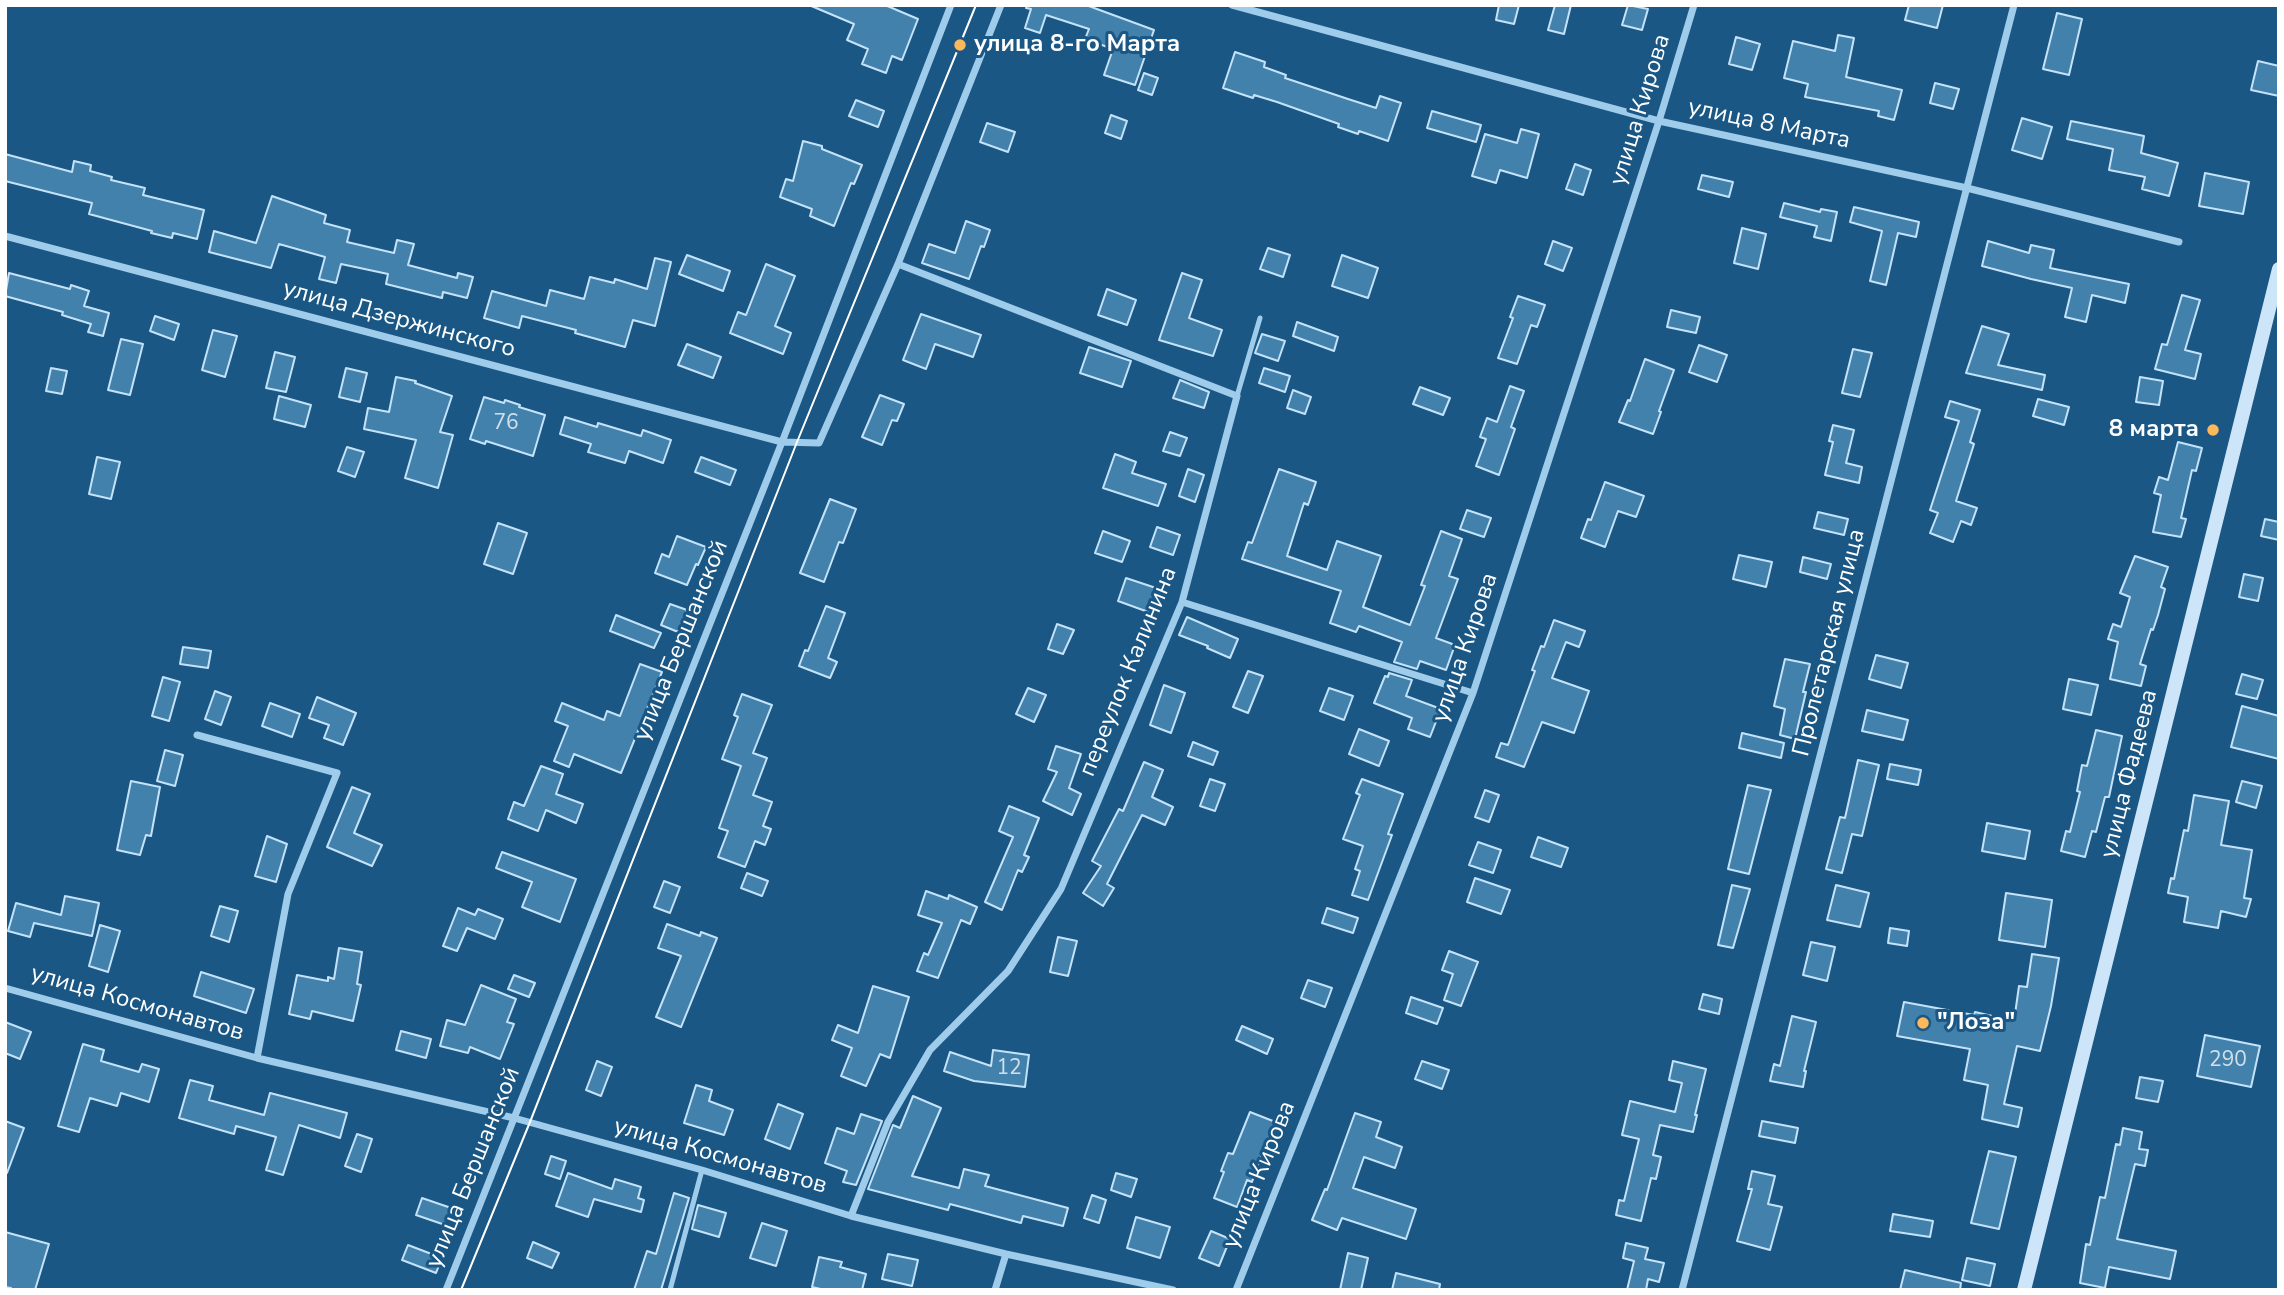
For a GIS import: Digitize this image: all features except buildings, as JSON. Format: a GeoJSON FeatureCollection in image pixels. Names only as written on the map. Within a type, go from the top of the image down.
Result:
{"type":"FeatureCollection","features":[{"type":"Feature","properties":{"kind":"main road","name":"улица Фадеева"},"geometry":{"type":"LineString","coordinates":[[2024,1290],[2278,273]]}},
{"type":"Feature","properties":{"kind":"street","name":"улица Бершанской"},"geometry":{"type":"LineString","coordinates":[[446,1290],[782,442],[951,5]]}},
{"type":"Feature","properties":{"kind":"street"},"geometry":{"type":"LineString","coordinates":[[1001,5],[898,264],[1237,396]]}},
{"type":"Feature","properties":{"kind":"street","name":"улица 8 Марта"},"geometry":{"type":"LineString","coordinates":[[1232,5],[1659,121],[1967,188],[2179,242]]}},
{"type":"Feature","properties":{"kind":"street","name":"улица Кирова"},"geometry":{"type":"LineString","coordinates":[[1236,1290],[1473,694],[1659,121],[1694,5]]}},
{"type":"Feature","properties":{"kind":"street","name":"Пролетарская улица"},"geometry":{"type":"LineString","coordinates":[[1682,1290],[2014,5]]}},
{"type":"Feature","properties":{"kind":"street","name":"улица Дзержинского"},"geometry":{"type":"LineString","coordinates":[[5,236],[782,442],[819,443],[898,264]]}},
{"type":"Feature","properties":{"kind":"street","name":"переулок Калинина"},"geometry":{"type":"LineString","coordinates":[[851,1216],[888,1122],[930,1050],[1009,971],[1061,890],[1182,602],[1237,396]]}},
{"type":"Feature","properties":{"kind":"street"},"geometry":{"type":"LineString","coordinates":[[1182,602],[1473,694]]}},
{"type":"Feature","properties":{"kind":"street","name":"улица Космонавтов"},"geometry":{"type":"LineString","coordinates":[[197,735],[337,773],[288,894],[257,1058]]}},
{"type":"Feature","properties":{"kind":"street","name":"улица Космонавтов"},"geometry":{"type":"LineString","coordinates":[[5,988],[257,1058],[514,1118],[702,1170],[851,1216],[1006,1254],[1173,1290]]}},
{"type":"Feature","properties":{"kind":"street"},"geometry":{"type":"LineString","coordinates":[[995,1290],[1006,1254]]}},
{"type":"Feature","properties":{"kind":"lane"},"geometry":{"type":"LineString","coordinates":[[1237,396],[1260,318]]}},
{"type":"Feature","properties":{"kind":"lane"},"geometry":{"type":"LineString","coordinates":[[670,1290],[702,1170]]}},
{"type":"Feature","properties":{"kind":"tram line"},"geometry":{"type":"LineString","coordinates":[[461,1290],[530,1122],[797,442],[976,5]]}},
{"type":"Feature","properties":{"kind":"place","name":"улица 8-го Марта"},"geometry":{"type":"Point","coordinates":[960,45]}},
{"type":"Feature","properties":{"kind":"place","name":"8 марта"},"geometry":{"type":"Point","coordinates":[2213,430]}},
{"type":"Feature","properties":{"kind":"place","name":"\"Лоза\""},"geometry":{"type":"Point","coordinates":[1923,1023]}}]}
